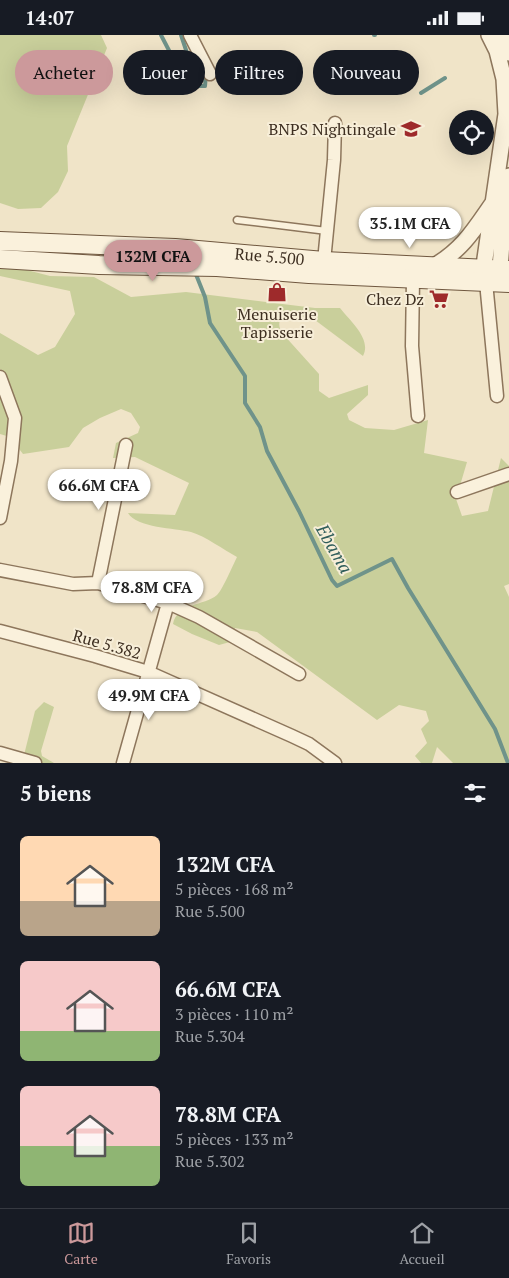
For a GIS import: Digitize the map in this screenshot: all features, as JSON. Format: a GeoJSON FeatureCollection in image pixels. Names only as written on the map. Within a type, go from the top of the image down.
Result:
{"type":"FeatureCollection","features":[{"type":"Feature","properties":{"kind":"main road","name":"Rue 5.500"},"geometry":{"type":"LineString","coordinates":[[0,241],[175,248],[317,260],[434,266],[495,277]]}},
{"type":"Feature","properties":{"kind":"main road","name":"Rue 5.500"},"geometry":{"type":"LineString","coordinates":[[0,259],[99,265],[246,269],[413,279],[495,277]]}},
{"type":"Feature","properties":{"kind":"street"},"geometry":{"type":"LineString","coordinates":[[190,35],[210,75]]}},
{"type":"Feature","properties":{"kind":"street"},"geometry":{"type":"LineString","coordinates":[[434,266],[452,255],[503,207],[506,98],[504,79],[497,51],[489,35]]}},
{"type":"Feature","properties":{"kind":"street"},"geometry":{"type":"LineString","coordinates":[[502,35],[509,53]]}},
{"type":"Feature","properties":{"kind":"street"},"geometry":{"type":"LineString","coordinates":[[317,260],[327,231],[334,160],[335,123]]}},
{"type":"Feature","properties":{"kind":"street"},"geometry":{"type":"LineString","coordinates":[[498,396],[495,277],[503,207],[509,176]]}},
{"type":"Feature","properties":{"kind":"street"},"geometry":{"type":"LineString","coordinates":[[413,279],[412,346],[418,416]]}},
{"type":"Feature","properties":{"kind":"street"},"geometry":{"type":"LineString","coordinates":[[0,377],[15,418],[11,461],[0,518]]}},
{"type":"Feature","properties":{"kind":"street"},"geometry":{"type":"LineString","coordinates":[[98,583],[126,445]]}},
{"type":"Feature","properties":{"kind":"street"},"geometry":{"type":"LineString","coordinates":[[457,492],[509,474]]}},
{"type":"Feature","properties":{"kind":"street"},"geometry":{"type":"LineString","coordinates":[[0,570],[73,584],[98,583],[168,603],[199,617],[299,674]]}},
{"type":"Feature","properties":{"kind":"street"},"geometry":{"type":"LineString","coordinates":[[123,763],[168,603]]}},
{"type":"Feature","properties":{"kind":"street","name":"Rue 5.382"},"geometry":{"type":"LineString","coordinates":[[0,631],[95,656],[148,673],[292,736],[308,744],[335,763]]}},
{"type":"Feature","properties":{"kind":"street"},"geometry":{"type":"LineString","coordinates":[[0,753],[35,763]]}},
{"type":"Feature","properties":{"kind":"lane"},"geometry":{"type":"LineString","coordinates":[[237,220],[327,231]]}},
{"type":"Feature","properties":{"kind":"green space"},"geometry":{"type":"Polygon","coordinates":[[[0,35],[101,35],[106,50],[15,50],[15,95],[88,95],[67,146],[68,171],[58,192],[41,208],[18,209],[0,203],[0,35]]]}},
{"type":"Feature","properties":{"kind":"green space"},"geometry":{"type":"Polygon","coordinates":[[[0,263],[50,276],[94,277],[131,297],[186,292],[315,308],[340,308],[359,331],[365,343],[363,356],[310,318],[286,314],[281,317],[279,326],[283,334],[319,374],[319,391],[329,398],[368,385],[368,395],[347,414],[349,420],[365,428],[394,430],[428,420],[424,453],[467,462],[456,499],[462,516],[488,511],[501,458],[509,466],[509,584],[504,586],[509,597],[509,763],[453,763],[437,747],[432,763],[421,763],[415,756],[427,743],[421,729],[429,721],[426,711],[399,705],[377,720],[257,632],[235,628],[230,642],[219,645],[173,624],[176,617],[185,608],[212,599],[219,593],[237,557],[196,534],[148,525],[139,522],[128,513],[175,515],[189,483],[135,457],[113,458],[116,443],[138,433],[140,427],[131,413],[121,409],[100,418],[83,428],[69,447],[23,454],[10,437],[0,434],[0,382],[5,375],[0,369],[0,333],[38,355],[55,347],[75,314],[70,291],[0,276],[0,263]]]}},
{"type":"Feature","properties":{"kind":"green space"},"geometry":{"type":"Polygon","coordinates":[[[44,702],[54,707],[41,751],[42,756],[54,763],[22,763],[35,711],[44,702]]]}},
{"type":"Feature","properties":{"kind":"waterway"},"geometry":{"type":"LineString","coordinates":[[161,35],[175,62],[177,86],[205,86],[206,74]]}},
{"type":"Feature","properties":{"kind":"waterway"},"geometry":{"type":"LineString","coordinates":[[181,35],[186,50]]}},
{"type":"Feature","properties":{"kind":"waterway"},"geometry":{"type":"LineString","coordinates":[[421,93],[445,78]]}},
{"type":"Feature","properties":{"kind":"waterway","name":"Ebama"},"geometry":{"type":"LineString","coordinates":[[195,272],[205,297],[210,323],[245,376],[245,403],[260,427],[267,451],[299,511],[332,580],[337,586],[392,559],[495,729],[508,763]]}},
{"type":"Feature","properties":{"kind":"place","name":"BNPS Nightingale"},"geometry":{"type":"Point","coordinates":[411,129]}},
{"type":"Feature","properties":{"kind":"place","name":"Menuiserie Tapisserie"},"geometry":{"type":"Point","coordinates":[277,292]}},
{"type":"Feature","properties":{"kind":"place","name":"Chez Dz"},"geometry":{"type":"Point","coordinates":[439,299]}}]}
